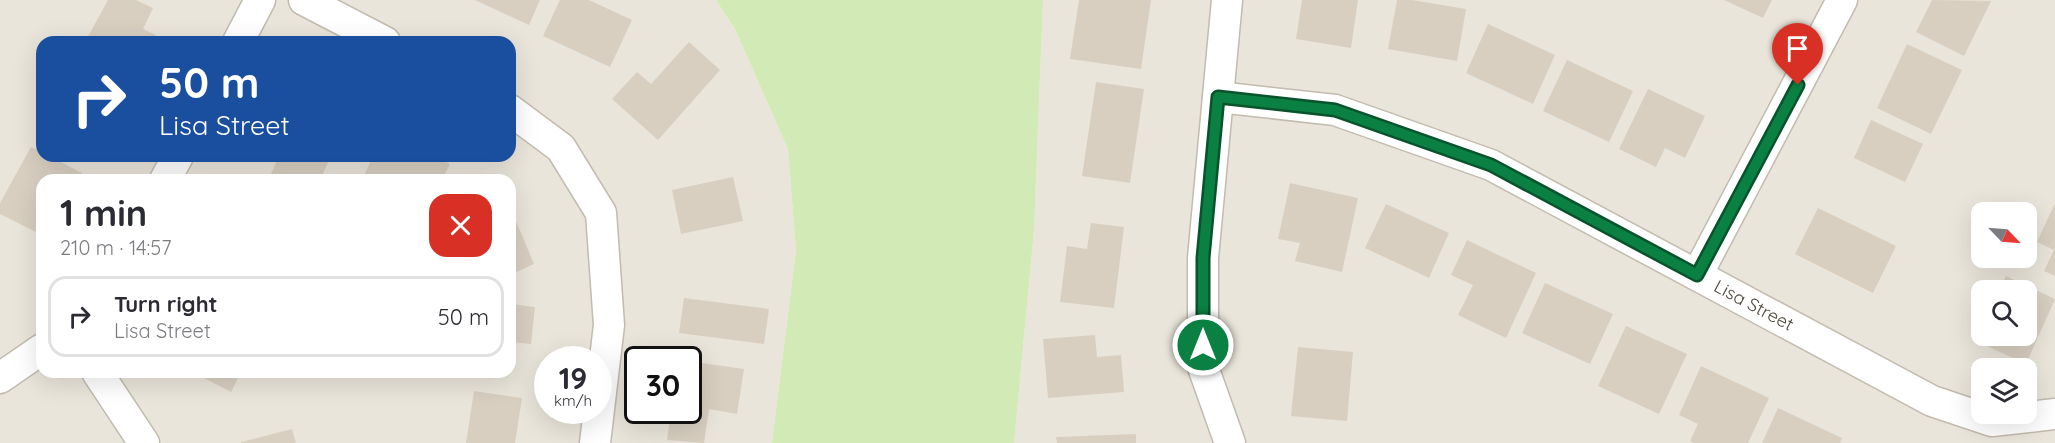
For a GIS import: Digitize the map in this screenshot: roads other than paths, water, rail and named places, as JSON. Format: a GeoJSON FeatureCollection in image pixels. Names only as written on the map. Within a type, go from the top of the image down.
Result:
{"type":"FeatureCollection","features":[{"type":"Feature","properties":{"kind":"street"},"geometry":{"type":"LineString","coordinates":[[241,36],[260,0]]}},
{"type":"Feature","properties":{"kind":"street"},"geometry":{"type":"LineString","coordinates":[[304,0],[373,36]]}},
{"type":"Feature","properties":{"kind":"street"},"geometry":{"type":"LineString","coordinates":[[1227,0],[1203,258],[1203,367],[1230,443]]}},
{"type":"Feature","properties":{"kind":"street"},"geometry":{"type":"LineString","coordinates":[[1697,275],[1842,0]]}},
{"type":"Feature","properties":{"kind":"street","name":"Lisa Street"},"geometry":{"type":"LineString","coordinates":[[1218,97],[1335,110],[1491,165],[1932,401],[1992,421],[2055,414]]}},
{"type":"Feature","properties":{"kind":"street"},"geometry":{"type":"LineString","coordinates":[[516,114],[561,148],[601,213],[609,324],[595,443]]}},
{"type":"Feature","properties":{"kind":"street"},"geometry":{"type":"LineString","coordinates":[[0,378],[36,353]]}},
{"type":"Feature","properties":{"kind":"street"},"geometry":{"type":"LineString","coordinates":[[101,378],[144,443]]}}]}
